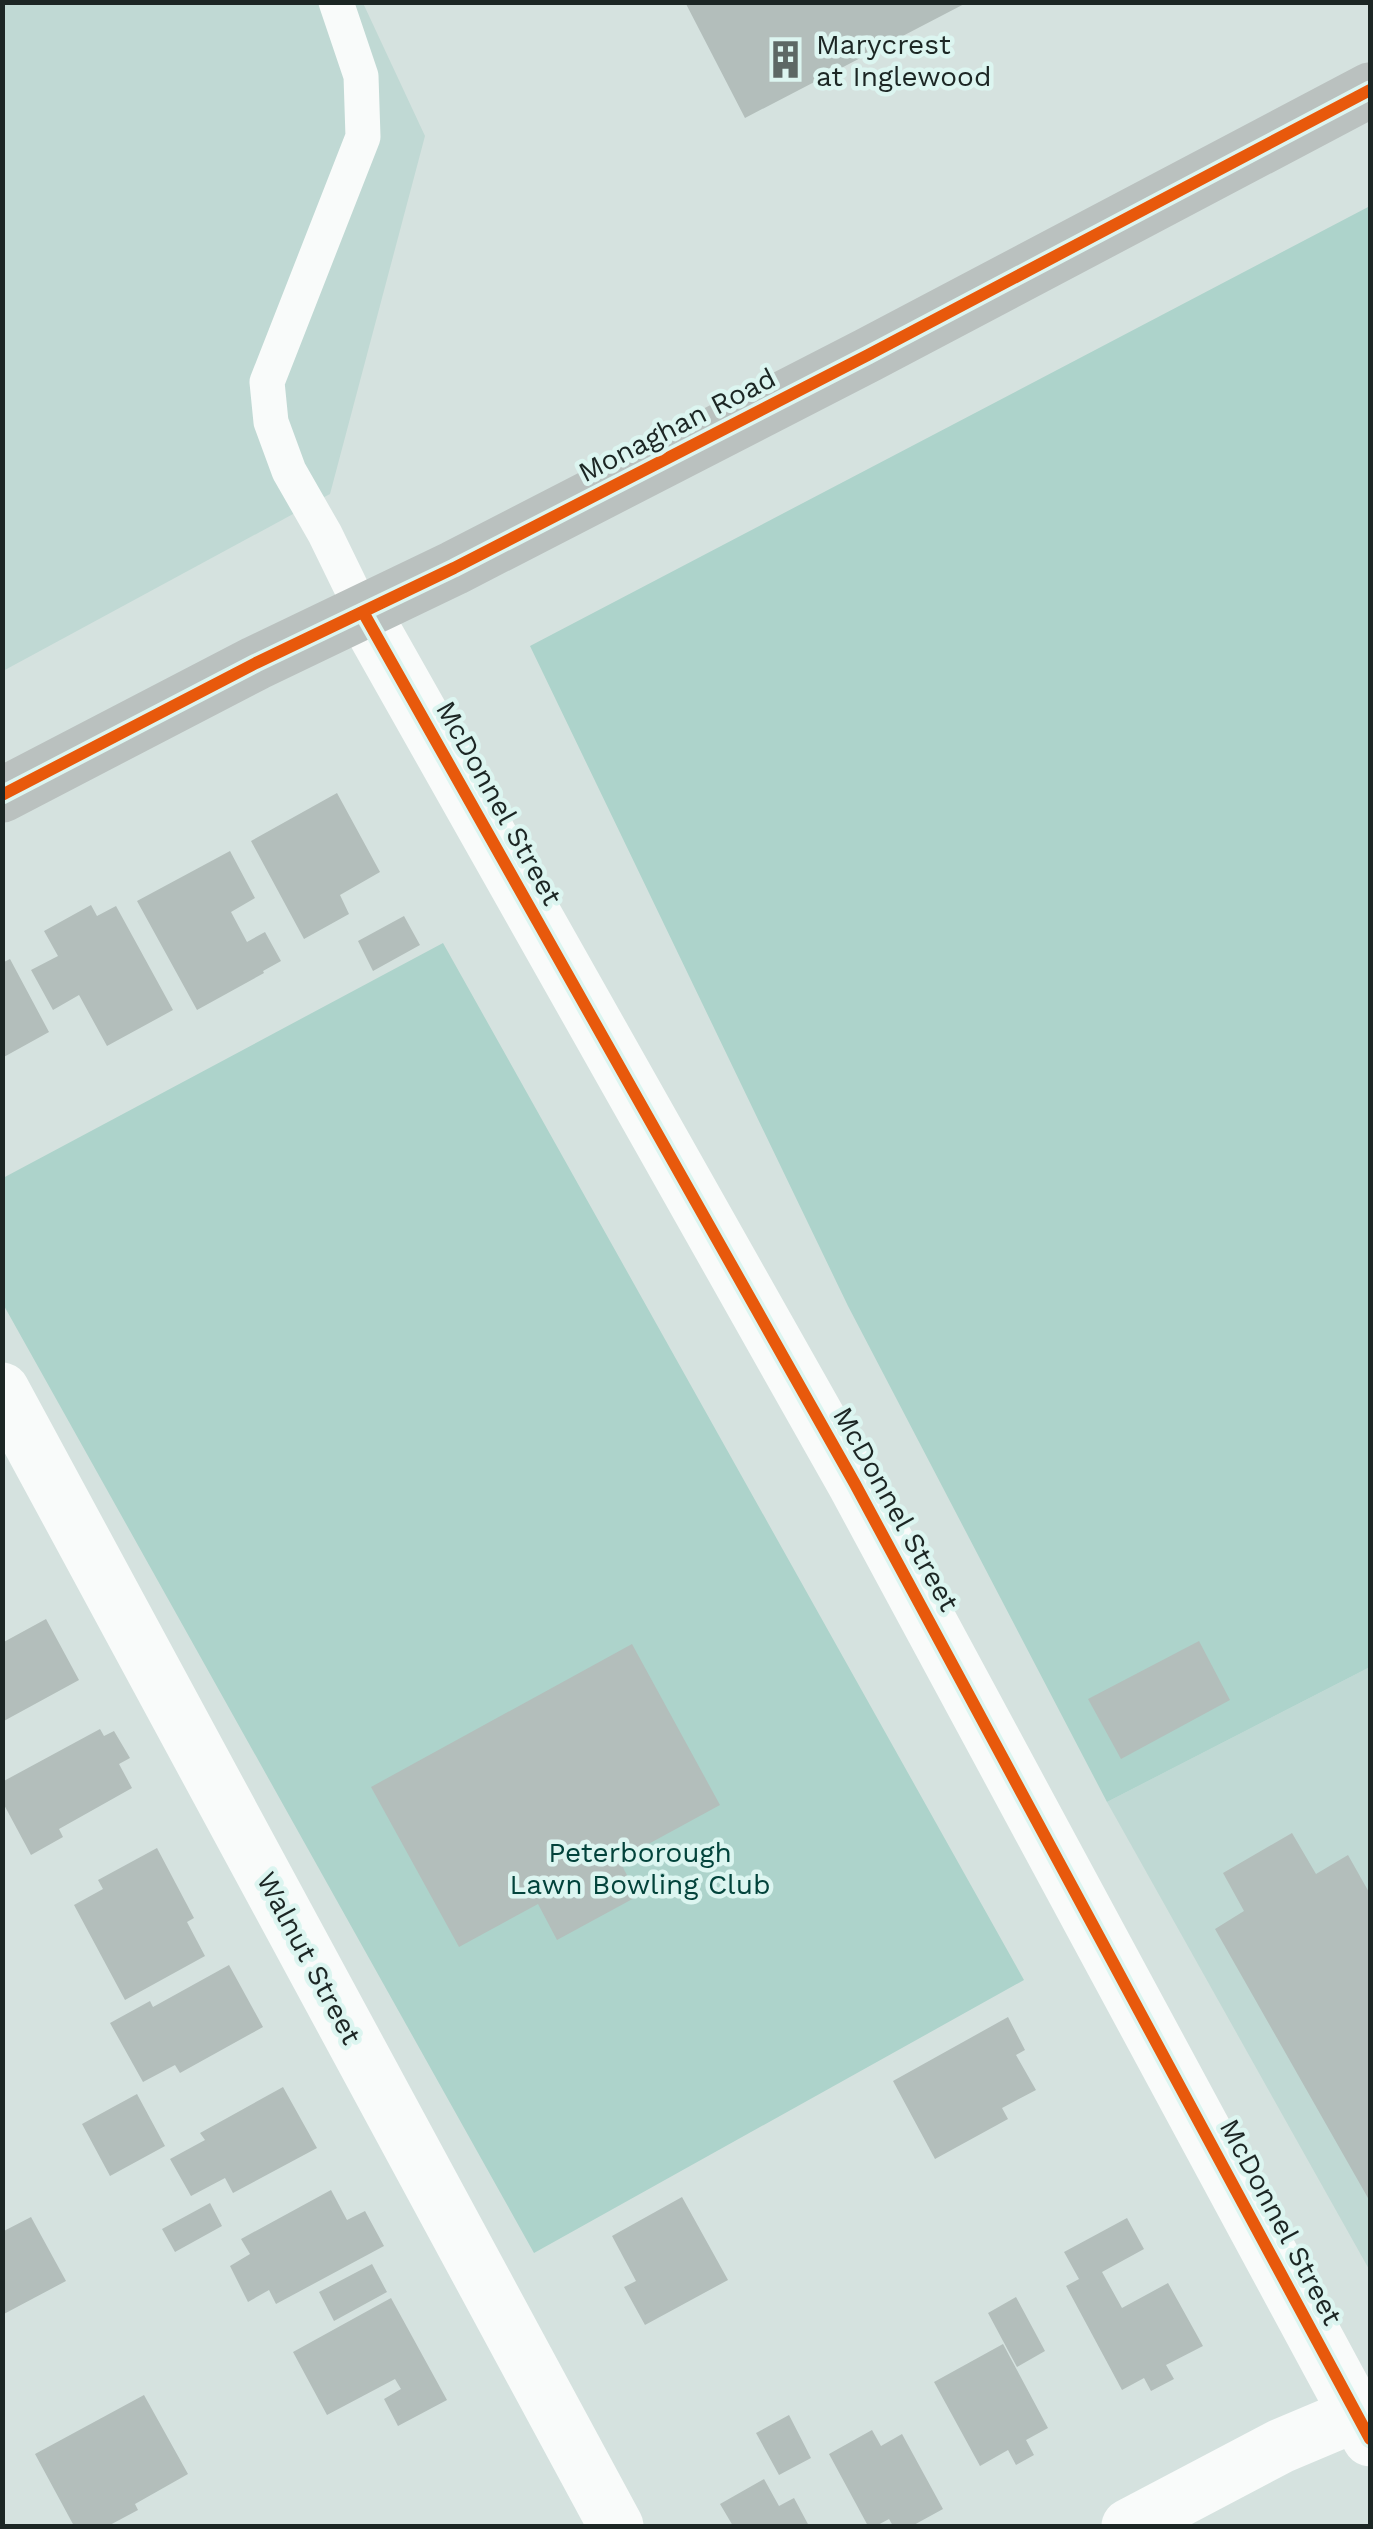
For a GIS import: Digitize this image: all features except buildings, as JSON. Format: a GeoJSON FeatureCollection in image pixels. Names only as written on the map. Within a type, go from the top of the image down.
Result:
{"type":"FeatureCollection","features":[{"type":"Feature","properties":{"kind":"main road","name":"Monaghan Road"},"geometry":{"type":"LineString","coordinates":[[2,795],[256,664],[471,560],[1370,90]]}},
{"type":"Feature","properties":{"kind":"street","name":"McDonnel Street"},"geometry":{"type":"LineString","coordinates":[[363,612],[855,1484],[1366,2421]]}},
{"type":"Feature","properties":{"kind":"street","name":"Walnut Street"},"geometry":{"type":"LineString","coordinates":[[2,1390],[616,2526]]}},
{"type":"Feature","properties":{"kind":"street"},"geometry":{"type":"LineString","coordinates":[[1130,2526],[1281,2446],[1366,2421]]}},
{"type":"Feature","properties":{"kind":"lane"},"geometry":{"type":"LineString","coordinates":[[336,2],[361,76],[363,136],[267,382],[270,422],[289,471],[363,612]]}},
{"type":"Feature","properties":{"kind":"shaded area"},"geometry":{"type":"Polygon","coordinates":[[[3,3],[363,3],[425,136],[330,494],[3,671],[3,3]]]}},
{"type":"Feature","properties":{"kind":"shaded area"},"geometry":{"type":"Polygon","coordinates":[[[1370,1667],[1370,2271],[1107,1802],[1370,1667]]]}},
{"type":"Feature","properties":{"kind":"green space"},"geometry":{"type":"Polygon","coordinates":[[[1370,206],[1370,1667],[1107,1802],[848,1306],[530,646],[1370,206]]]}},
{"type":"Feature","properties":{"kind":"green space","name":"Peterborough Lawn Bowling Club"},"geometry":{"type":"Polygon","coordinates":[[[443,943],[1024,1980],[534,2253],[3,1304],[3,1178],[443,943]]]}},
{"type":"Feature","properties":{"kind":"cycle path"},"geometry":{"type":"LineString","coordinates":[[2,795],[868,355],[1370,90]]}},
{"type":"Feature","properties":{"kind":"cycle path"},"geometry":{"type":"LineString","coordinates":[[363,612],[855,1484],[1370,2439]]}},
{"type":"Feature","properties":{"kind":"place","name":"Marycrest at Inglewood"},"geometry":{"type":"Point","coordinates":[786,60]}}]}
